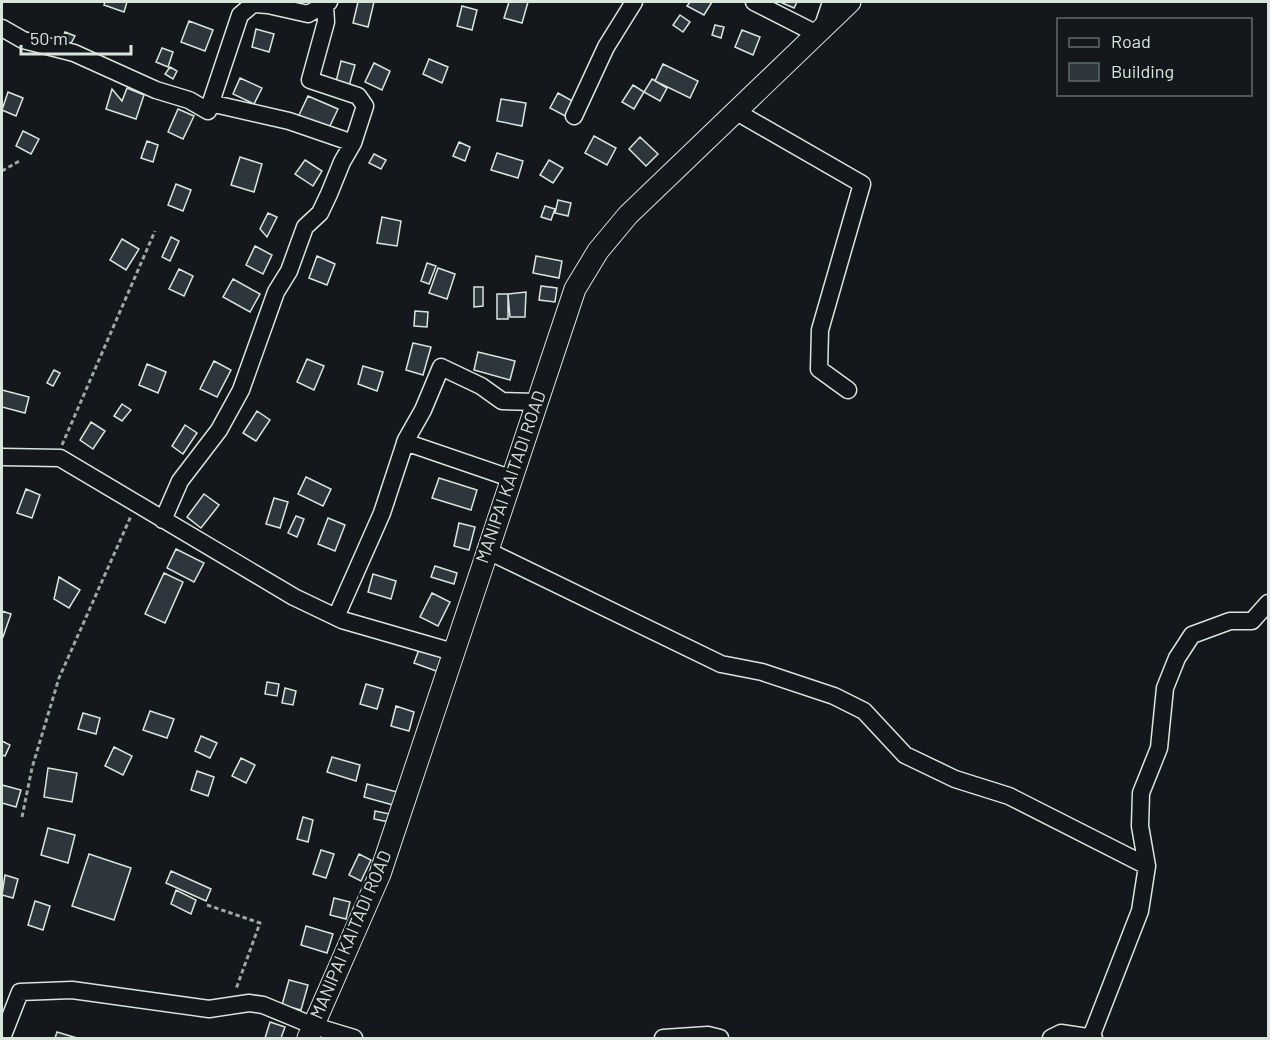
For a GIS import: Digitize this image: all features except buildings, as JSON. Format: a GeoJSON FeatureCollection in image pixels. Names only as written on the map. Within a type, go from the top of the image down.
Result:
{"type":"FeatureCollection","features":[{"type":"Feature","properties":{"kind":"main road","name":"MANIPAI KAITADI ROAD"},"geometry":{"type":"LineString","coordinates":[[311,1032],[380,874],[510,478],[575,289],[598,250],[628,215],[819,29],[850,2]]}},
{"type":"Feature","properties":{"kind":"street"},"geometry":{"type":"LineString","coordinates":[[574,116],[606,47],[634,2]]}},
{"type":"Feature","properties":{"kind":"street"},"geometry":{"type":"LineString","coordinates":[[754,2],[819,29],[831,2]]}},
{"type":"Feature","properties":{"kind":"street"},"geometry":{"type":"LineString","coordinates":[[2,28],[23,40],[74,53],[156,90],[189,100],[208,111],[240,15],[253,4],[308,14],[327,3]]}},
{"type":"Feature","properties":{"kind":"street"},"geometry":{"type":"LineString","coordinates":[[163,519],[180,481],[219,430],[241,390],[276,292],[289,271],[305,227],[320,213],[353,143],[365,106],[358,96],[310,80],[326,22],[327,3]]}},
{"type":"Feature","properties":{"kind":"street"},"geometry":{"type":"LineString","coordinates":[[210,104],[289,121],[353,143]]}},
{"type":"Feature","properties":{"kind":"street"},"geometry":{"type":"LineString","coordinates":[[735,111],[862,184],[820,330],[819,369],[848,390]]}},
{"type":"Feature","properties":{"kind":"street"},"geometry":{"type":"LineString","coordinates":[[336,617],[382,513],[405,442],[423,410],[441,367],[481,386],[502,401],[536,402]]}},
{"type":"Feature","properties":{"kind":"street"},"geometry":{"type":"LineString","coordinates":[[405,442],[510,478]]}},
{"type":"Feature","properties":{"kind":"street"},"geometry":{"type":"LineString","coordinates":[[2,457],[57,458],[294,597],[336,617],[453,652]]}},
{"type":"Feature","properties":{"kind":"street"},"geometry":{"type":"LineString","coordinates":[[486,550],[721,664],[762,672],[854,706],[864,711],[906,755],[955,779],[1009,796],[1147,866]]}},
{"type":"Feature","properties":{"kind":"street"},"geometry":{"type":"LineString","coordinates":[[1252,621],[1269,603]]}},
{"type":"Feature","properties":{"kind":"street"},"geometry":{"type":"LineString","coordinates":[[1051,1038],[1061,1033],[1093,1038],[1140,911],[1147,866],[1140,826],[1141,794],[1159,748],[1166,688],[1177,658],[1192,635],[1230,621],[1252,621],[1269,627]]}},
{"type":"Feature","properties":{"kind":"street"},"geometry":{"type":"LineString","coordinates":[[2,1038],[20,992],[72,990],[120,995],[172,1005],[229,1008],[249,1003],[263,1005],[311,1032],[354,1038]]}},
{"type":"Feature","properties":{"kind":"street"},"geometry":{"type":"LineString","coordinates":[[663,1038],[708,1035],[720,1038]]}},
{"type":"Feature","properties":{"kind":"path"},"geometry":{"type":"LineString","coordinates":[[2,171],[21,160]]}},
{"type":"Feature","properties":{"kind":"path"},"geometry":{"type":"LineString","coordinates":[[57,458],[154,231]]}},
{"type":"Feature","properties":{"kind":"path"},"geometry":{"type":"LineString","coordinates":[[22,817],[32,768],[59,678],[137,504]]}},
{"type":"Feature","properties":{"kind":"path"},"geometry":{"type":"LineString","coordinates":[[207,905],[260,923],[229,1008]]}}]}
